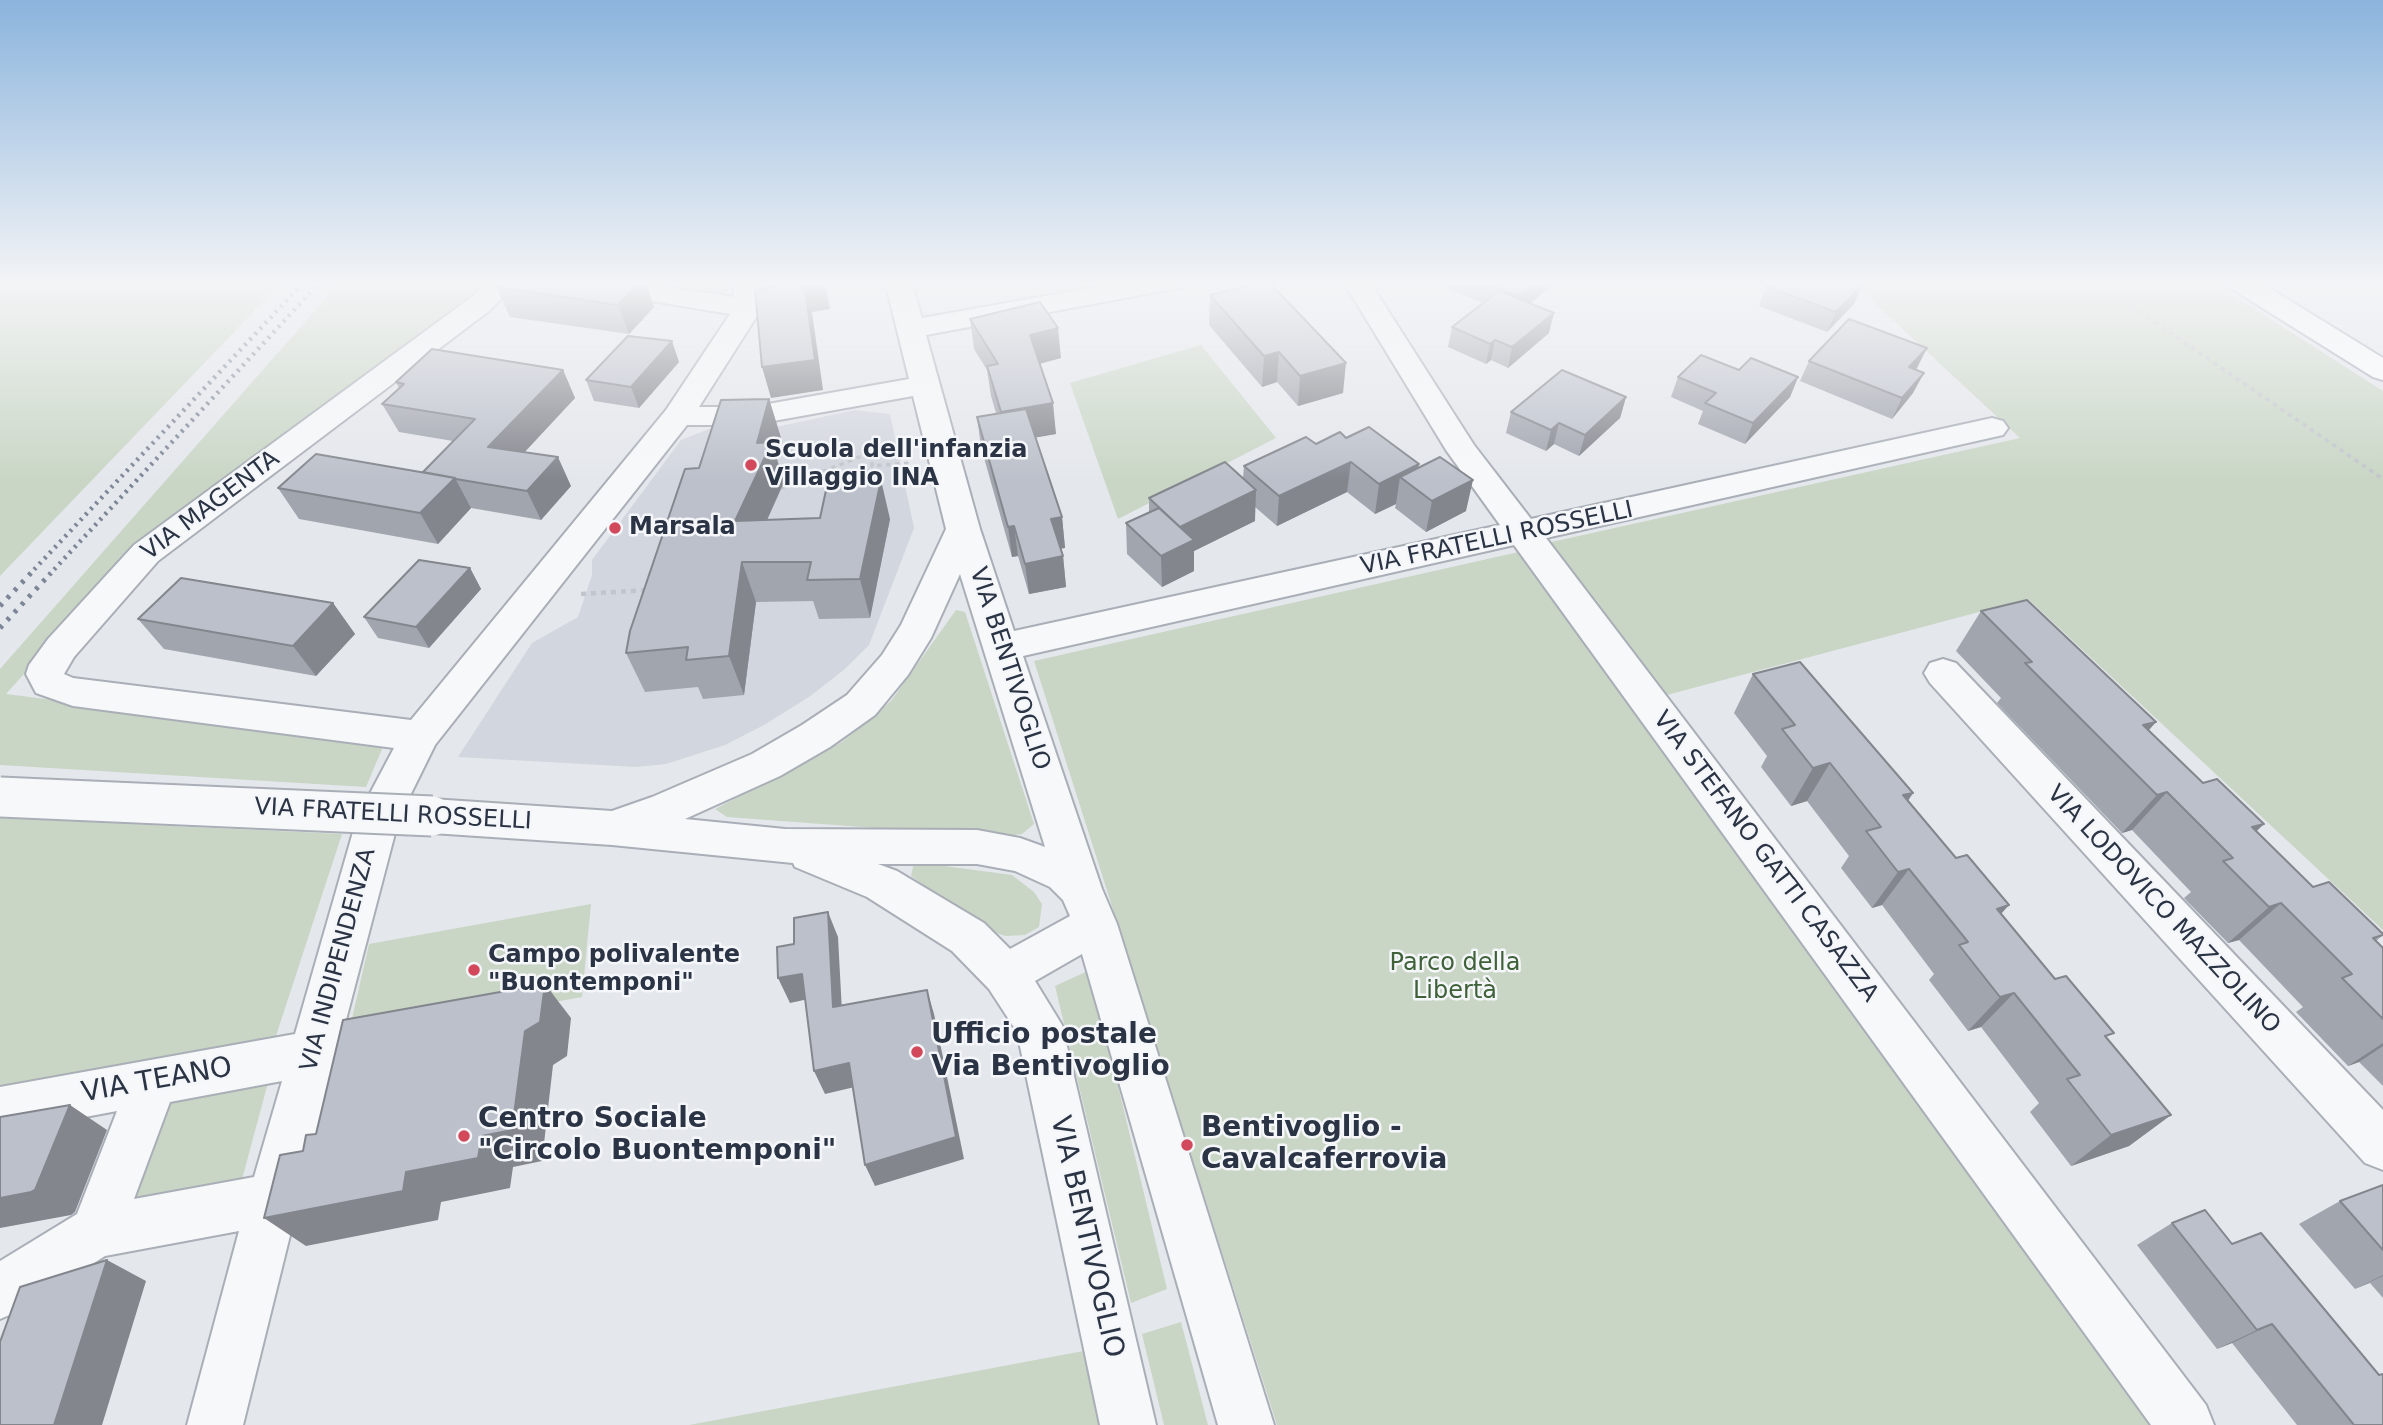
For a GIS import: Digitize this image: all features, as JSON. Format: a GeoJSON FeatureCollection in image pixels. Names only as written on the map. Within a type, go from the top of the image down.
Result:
{"type":"FeatureCollection","features":[{"type":"Feature","properties":{"kind":"main road"},"geometry":{"type":"LineString","coordinates":[[2345,348],[2383,371]]}},
{"type":"Feature","properties":{"kind":"street","name":"VIA MAGENTA"},"geometry":{"type":"LineString","coordinates":[[419,736],[73,692],[49,683],[45,674],[55,656],[146,553],[422,348]]}},
{"type":"Feature","properties":{"kind":"street","name":"VIA INDIPENDENZA"},"geometry":{"type":"LineString","coordinates":[[215,1425],[273,1199],[378,818],[419,736],[678,416],[717,348]]}},
{"type":"Feature","properties":{"kind":"street","name":"VIA BENTIVOGLIO"},"geometry":{"type":"LineString","coordinates":[[915,348],[963,529],[1088,907],[1246,1425]]}},
{"type":"Feature","properties":{"kind":"street","name":"VIA STEFANO GATTI CASAZZA"},"geometry":{"type":"LineString","coordinates":[[1398,348],[1462,450],[2186,1425]]}},
{"type":"Feature","properties":{"kind":"street"},"geometry":{"type":"LineString","coordinates":[[678,416],[761,415],[924,385]]}},
{"type":"Feature","properties":{"kind":"street","name":"VIA FRATELLI ROSSELLI"},"geometry":{"type":"LineString","coordinates":[[1002,646],[1992,428]]}},
{"type":"Feature","properties":{"kind":"street","name":"VIA BENTIVOGLIO"},"geometry":{"type":"LineString","coordinates":[[612,828],[666,809],[766,765],[816,736],[861,705],[895,665],[918,629],[963,529]]}},
{"type":"Feature","properties":{"kind":"street","name":"VIA LODOVICO MAZZOLINO"},"geometry":{"type":"LineString","coordinates":[[1944,673],[2383,1146]]}},
{"type":"Feature","properties":{"kind":"street","name":"VIA FRATELLI ROSSELLI"},"geometry":{"type":"LineString","coordinates":[[0,797],[432,816],[612,828],[785,846]]}},
{"type":"Feature","properties":{"kind":"street","name":"VIA BENTIVOGLIO"},"geometry":{"type":"LineString","coordinates":[[785,846],[883,884],[968,937],[1005,975],[1039,1025],[1128,1425]]}},
{"type":"Feature","properties":{"kind":"street"},"geometry":{"type":"LineString","coordinates":[[785,846],[998,849],[1051,866],[1065,874],[1088,907],[1005,975]]}},
{"type":"Feature","properties":{"kind":"street","name":"VIA TEANO"},"geometry":{"type":"LineString","coordinates":[[0,1110],[314,1053]]}},
{"type":"Feature","properties":{"kind":"street"},"geometry":{"type":"LineString","coordinates":[[96,1232],[153,1082]]}},
{"type":"Feature","properties":{"kind":"street"},"geometry":{"type":"LineString","coordinates":[[0,1293],[96,1232],[273,1199]]}},
{"type":"Feature","properties":{"kind":"path"},"geometry":{"type":"LineString","coordinates":[[2192,348],[2383,479]]}},
{"type":"Feature","properties":{"kind":"path"},"geometry":{"type":"LineString","coordinates":[[781,488],[872,452],[872,466],[944,460]]}},
{"type":"Feature","properties":{"kind":"path"},"geometry":{"type":"LineString","coordinates":[[533,596],[662,589]]}},
{"type":"Feature","properties":{"kind":"shaded area"},"geometry":{"type":"Polygon","coordinates":[[[855,410],[890,414],[914,528],[869,645],[845,669],[809,697],[764,725],[725,745],[666,764],[636,767],[458,757],[532,643],[578,617],[592,575],[592,560],[681,440],[709,429],[776,427],[855,410]]]}},
{"type":"Feature","properties":{"kind":"green space"},"geometry":{"type":"Polygon","coordinates":[[[0,348],[219,348],[0,576],[0,348]]]}},
{"type":"Feature","properties":{"kind":"green space"},"geometry":{"type":"Polygon","coordinates":[[[283,348],[410,348],[130,556],[6,694],[385,742],[366,787],[0,765],[0,669],[283,348]]]}},
{"type":"Feature","properties":{"kind":"green space"},"geometry":{"type":"Polygon","coordinates":[[[1192,348],[1203,348],[1276,438],[1118,519],[1070,383],[1192,348]]]}},
{"type":"Feature","properties":{"kind":"green space"},"geometry":{"type":"Polygon","coordinates":[[[1923,348],[2315,348],[2383,391],[2383,930],[2028,599],[1663,696],[1547,543],[2020,438],[1923,348]]]}},
{"type":"Feature","properties":{"kind":"green space","name":"Parco della Libertà"},"geometry":{"type":"Polygon","coordinates":[[[1523,551],[2160,1425],[1277,1425],[1034,661],[1523,551]]]}},
{"type":"Feature","properties":{"kind":"green space"},"geometry":{"type":"Polygon","coordinates":[[[956,610],[965,612],[1034,824],[1022,834],[996,837],[727,817],[715,809],[842,742],[891,701],[956,610]]]}},
{"type":"Feature","properties":{"kind":"green space"},"geometry":{"type":"Polygon","coordinates":[[[0,818],[342,834],[273,1045],[0,1092],[0,818]]]}},
{"type":"Feature","properties":{"kind":"green space"},"geometry":{"type":"Polygon","coordinates":[[[914,862],[1012,875],[1034,892],[1042,904],[1039,927],[1025,935],[1006,936],[986,930],[911,876],[914,862]]]}},
{"type":"Feature","properties":{"kind":"green space","name":"Campo polivalente \"Buontemponi\""},"geometry":{"type":"Polygon","coordinates":[[[591,904],[582,997],[347,1040],[369,944],[591,904]]]}},
{"type":"Feature","properties":{"kind":"green space"},"geometry":{"type":"Polygon","coordinates":[[[1090,970],[1167,1289],[1131,1303],[1055,986],[1090,970]]]}},
{"type":"Feature","properties":{"kind":"green space"},"geometry":{"type":"Polygon","coordinates":[[[269,1079],[237,1198],[128,1218],[167,1097],[269,1079]]]}},
{"type":"Feature","properties":{"kind":"green space"},"geometry":{"type":"Polygon","coordinates":[[[1181,1322],[1208,1425],[1164,1425],[1142,1334],[1181,1322]]]}},
{"type":"Feature","properties":{"kind":"green space"},"geometry":{"type":"Polygon","coordinates":[[[1094,1349],[1109,1425],[689,1425],[1094,1349]]]}},
{"type":"Feature","properties":{"kind":"building"},"geometry":{"type":"Polygon","coordinates":[[[617,348],[666,348],[631,387],[586,380],[617,348]]]}},
{"type":"Feature","properties":{"kind":"building"},"geometry":{"type":"Polygon","coordinates":[[[760,348],[813,348],[815,360],[762,367],[760,348]]]}},
{"type":"Feature","properties":{"kind":"building"},"geometry":{"type":"Polygon","coordinates":[[[988,348],[1034,348],[1053,403],[1001,412],[987,366],[998,364],[988,348]]]}},
{"type":"Feature","properties":{"kind":"building"},"geometry":{"type":"Polygon","coordinates":[[[1256,348],[1331,348],[1346,363],[1300,376],[1279,352],[1264,356],[1256,348]]]}},
{"type":"Feature","properties":{"kind":"building"},"geometry":{"type":"Polygon","coordinates":[[[1822,348],[1927,348],[1909,367],[1924,373],[1902,398],[1809,361],[1822,348]]]}},
{"type":"Feature","properties":{"kind":"building"},"geometry":{"type":"Polygon","coordinates":[[[432,349],[563,370],[488,447],[558,457],[527,491],[423,472],[475,419],[382,404],[404,384],[396,382],[432,349]]]}},
{"type":"Feature","properties":{"kind":"building"},"geometry":{"type":"Polygon","coordinates":[[[1701,355],[1739,370],[1751,358],[1798,377],[1753,423],[1705,403],[1716,393],[1678,377],[1701,355]]]}},
{"type":"Feature","properties":{"kind":"building"},"geometry":{"type":"Polygon","coordinates":[[[1562,370],[1626,397],[1585,435],[1559,423],[1551,430],[1511,412],[1562,370]]]}},
{"type":"Feature","properties":{"kind":"building"},"geometry":{"type":"Polygon","coordinates":[[[769,399],[757,443],[772,442],[735,521],[820,518],[828,481],[881,480],[860,579],[807,580],[811,562],[742,562],[729,656],[686,660],[688,647],[626,653],[630,631],[685,469],[699,468],[721,400],[769,399]]]}},
{"type":"Feature","properties":{"kind":"building"},"geometry":{"type":"Polygon","coordinates":[[[1026,409],[1062,517],[1051,519],[1063,556],[1025,564],[1014,526],[1008,527],[977,417],[1026,409]]]}},
{"type":"Feature","properties":{"kind":"building"},"geometry":{"type":"Polygon","coordinates":[[[1369,427],[1419,464],[1379,484],[1351,462],[1279,496],[1244,466],[1306,437],[1316,444],[1340,432],[1346,438],[1369,427]]]}},
{"type":"Feature","properties":{"kind":"building"},"geometry":{"type":"Polygon","coordinates":[[[316,454],[455,478],[420,513],[278,488],[316,454]]]}},
{"type":"Feature","properties":{"kind":"building"},"geometry":{"type":"Polygon","coordinates":[[[1440,457],[1473,480],[1432,501],[1400,477],[1440,457]]]}},
{"type":"Feature","properties":{"kind":"building"},"geometry":{"type":"Polygon","coordinates":[[[1225,462],[1256,490],[1180,527],[1149,498],[1225,462]]]}},
{"type":"Feature","properties":{"kind":"building"},"geometry":{"type":"Polygon","coordinates":[[[1159,508],[1194,540],[1161,556],[1126,523],[1159,508]]]}},
{"type":"Feature","properties":{"kind":"building"},"geometry":{"type":"Polygon","coordinates":[[[419,560],[470,568],[416,627],[364,617],[419,560]]]}},
{"type":"Feature","properties":{"kind":"building"},"geometry":{"type":"Polygon","coordinates":[[[181,578],[333,603],[293,646],[138,619],[181,578]]]}},
{"type":"Feature","properties":{"kind":"building"},"geometry":{"type":"Polygon","coordinates":[[[2027,600],[2156,722],[2143,725],[2203,783],[2217,779],[2264,824],[2252,827],[2313,887],[2329,882],[2383,934],[2373,938],[2383,948],[2383,1019],[2342,978],[2352,974],[2281,903],[2269,907],[2223,861],[2233,858],[2167,792],[2157,795],[2025,663],[2032,662],[1981,611],[2027,600]]]}},
{"type":"Feature","properties":{"kind":"building"},"geometry":{"type":"Polygon","coordinates":[[[1800,662],[1913,793],[1903,795],[1956,858],[1967,855],[2009,905],[1997,909],[2055,979],[2066,976],[2114,1033],[2105,1036],[2171,1115],[2111,1135],[2067,1079],[2080,1075],[2014,993],[2000,997],[1959,945],[1968,942],[1909,869],[1898,872],[1866,831],[1881,827],[1830,763],[1813,768],[1782,729],[1795,725],[1753,674],[1800,662]]]}},
{"type":"Feature","properties":{"kind":"building"},"geometry":{"type":"Polygon","coordinates":[[[828,912],[833,1007],[927,990],[956,1137],[865,1165],[849,1063],[814,1071],[802,974],[778,978],[777,947],[794,944],[794,918],[828,912]]]}},
{"type":"Feature","properties":{"kind":"building"},"geometry":{"type":"Polygon","coordinates":[[[545,984],[540,1022],[525,1031],[512,1130],[482,1136],[478,1158],[406,1172],[403,1191],[264,1218],[280,1155],[303,1151],[306,1135],[316,1134],[343,1020],[545,984]]]}},
{"type":"Feature","properties":{"kind":"building"},"geometry":{"type":"Polygon","coordinates":[[[70,1105],[35,1190],[0,1198],[0,1117],[70,1105]]]}},
{"type":"Feature","properties":{"kind":"building"},"geometry":{"type":"Polygon","coordinates":[[[2383,1185],[2383,1250],[2340,1201],[2383,1185]]]}},
{"type":"Feature","properties":{"kind":"building"},"geometry":{"type":"Polygon","coordinates":[[[2205,1210],[2232,1244],[2261,1233],[2379,1375],[2383,1374],[2383,1425],[2354,1425],[2272,1324],[2257,1330],[2172,1223],[2205,1210]]]}},
{"type":"Feature","properties":{"kind":"building"},"geometry":{"type":"Polygon","coordinates":[[[107,1260],[54,1425],[0,1425],[0,1342],[20,1287],[107,1260]]]}},
{"type":"Feature","properties":{"kind":"railway"},"geometry":{"type":"LineString","coordinates":[[29,575],[243,348]]}},
{"type":"Feature","properties":{"kind":"railway"},"geometry":{"type":"LineString","coordinates":[[49,575],[259,348]]}},
{"type":"Feature","properties":{"kind":"railway"},"geometry":{"type":"LineString","coordinates":[[0,606],[31,573]]}},
{"type":"Feature","properties":{"kind":"railway"},"geometry":{"type":"LineString","coordinates":[[0,628],[51,573]]}},
{"type":"Feature","properties":{"kind":"place","name":"Scuola dell'infanzia Villaggio INA"},"geometry":{"type":"Point","coordinates":[751,465]}},
{"type":"Feature","properties":{"kind":"place","name":"Marsala"},"geometry":{"type":"Point","coordinates":[615,528]}},
{"type":"Feature","properties":{"kind":"place","name":"Campo polivalente \"Buontemponi\""},"geometry":{"type":"Point","coordinates":[474,970]}},
{"type":"Feature","properties":{"kind":"place","name":"Ufficio postale Via Bentivoglio"},"geometry":{"type":"Point","coordinates":[917,1052]}},
{"type":"Feature","properties":{"kind":"place","name":"Centro Sociale \"Circolo Buontemponi\""},"geometry":{"type":"Point","coordinates":[464,1136]}},
{"type":"Feature","properties":{"kind":"place","name":"Bentivoglio - Cavalcaferrovia"},"geometry":{"type":"Point","coordinates":[1187,1145]}}]}
